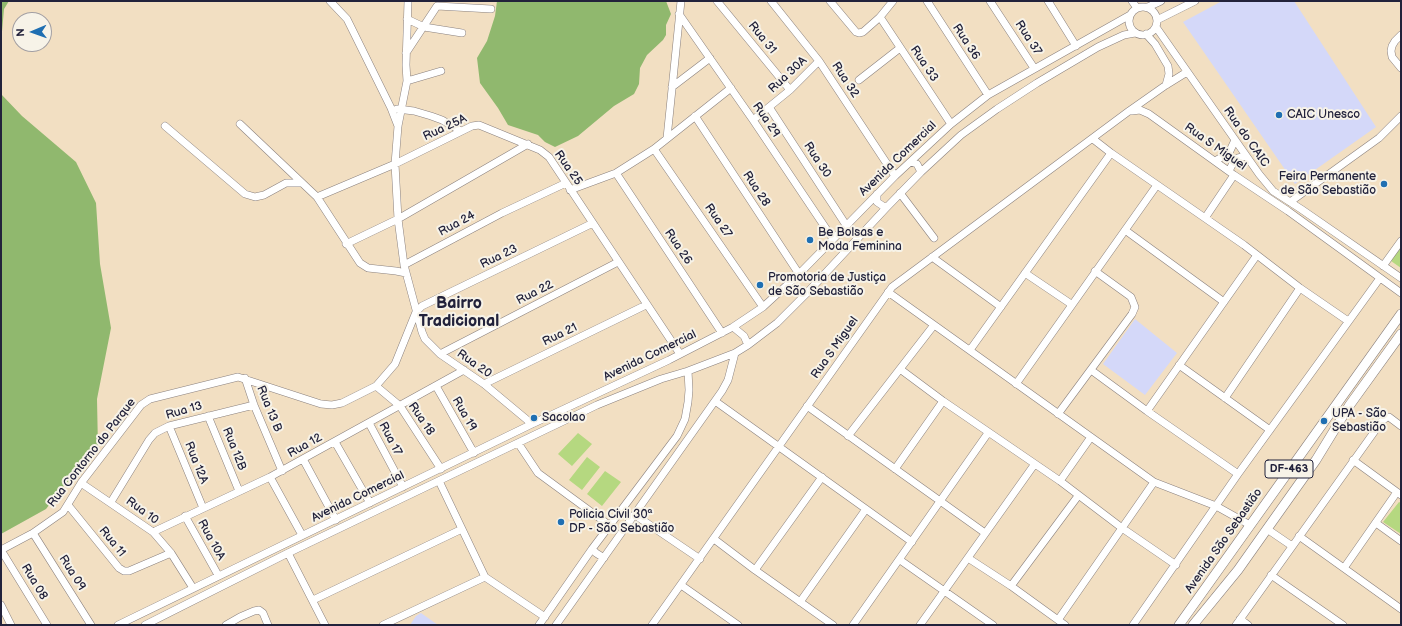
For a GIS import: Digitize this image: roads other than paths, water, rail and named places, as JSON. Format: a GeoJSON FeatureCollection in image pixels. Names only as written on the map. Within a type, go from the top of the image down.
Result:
{"type":"FeatureCollection","features":[{"type":"Feature","properties":{"kind":"main road","name":"Avenida São Sebastião"},"geometry":{"type":"LineString","coordinates":[[1179,625],[1401,314]]}},
{"type":"Feature","properties":{"kind":"main road","name":"Avenida São Sebastião"},"geometry":{"type":"LineString","coordinates":[[1193,625],[1238,570],[1316,460],[1349,406],[1401,334]]}},
{"type":"Feature","properties":{"kind":"main road"},"geometry":{"type":"LineString","coordinates":[[1302,452],[1312,454],[1316,460]]}},
{"type":"Feature","properties":{"kind":"main road"},"geometry":{"type":"LineString","coordinates":[[1226,561],[1228,567],[1238,570]]}},
{"type":"Feature","properties":{"kind":"street"},"geometry":{"type":"LineString","coordinates":[[330,1],[347,19],[391,108],[398,126]]}},
{"type":"Feature","properties":{"kind":"street"},"geometry":{"type":"LineString","coordinates":[[408,1],[406,53],[407,81],[398,126],[395,164],[398,219],[404,265],[416,312]]}},
{"type":"Feature","properties":{"kind":"street"},"geometry":{"type":"LineString","coordinates":[[667,138],[681,1]]}},
{"type":"Feature","properties":{"kind":"street","name":"Rua 31"},"geometry":{"type":"LineString","coordinates":[[717,1],[790,90]]}},
{"type":"Feature","properties":{"kind":"street","name":"Rua 32"},"geometry":{"type":"LineString","coordinates":[[771,1],[819,61],[895,176]]}},
{"type":"Feature","properties":{"kind":"street"},"geometry":{"type":"LineString","coordinates":[[830,1],[856,32],[860,33],[880,17],[893,1]]}},
{"type":"Feature","properties":{"kind":"street","name":"Rua 36"},"geometry":{"type":"LineString","coordinates":[[927,1],[988,95]]}},
{"type":"Feature","properties":{"kind":"street","name":"Rua 37"},"geometry":{"type":"LineString","coordinates":[[990,1],[1034,68]]}},
{"type":"Feature","properties":{"kind":"street"},"geometry":{"type":"LineString","coordinates":[[1048,1],[1076,46]]}},
{"type":"Feature","properties":{"kind":"street"},"geometry":{"type":"LineString","coordinates":[[1132,1],[1137,8]]}},
{"type":"Feature","properties":{"kind":"street"},"geometry":{"type":"LineString","coordinates":[[1148,7],[1156,14],[1156,23],[1152,32],[1140,35],[1135,32],[1130,25],[1130,15],[1137,8],[1148,7],[1161,1]]}},
{"type":"Feature","properties":{"kind":"street"},"geometry":{"type":"LineString","coordinates":[[1156,23],[1195,1]]}},
{"type":"Feature","properties":{"kind":"street"},"geometry":{"type":"LineString","coordinates":[[406,53],[436,6],[491,9]]}},
{"type":"Feature","properties":{"kind":"street","name":"Rua 29"},"geometry":{"type":"LineString","coordinates":[[679,14],[834,239]]}},
{"type":"Feature","properties":{"kind":"street","name":"Avenida Comercial"},"geometry":{"type":"LineString","coordinates":[[118,625],[218,575],[336,520],[733,328],[763,307],[799,274],[895,176],[951,124],[988,95],[1130,15]]}},
{"type":"Feature","properties":{"kind":"street","name":"Rua 33"},"geometry":{"type":"LineString","coordinates":[[880,17],[951,124]]}},
{"type":"Feature","properties":{"kind":"street"},"geometry":{"type":"LineString","coordinates":[[407,19],[424,27],[462,32]]}},
{"type":"Feature","properties":{"kind":"street","name":"Rua do CAIC"},"geometry":{"type":"LineString","coordinates":[[1156,23],[1187,72],[1258,174],[1273,191],[1401,278]]}},
{"type":"Feature","properties":{"kind":"street","name":"Avenida Comercial"},"geometry":{"type":"LineString","coordinates":[[145,625],[161,622],[288,553],[597,406],[672,376],[736,353],[777,323],[900,193],[961,135],[1038,83],[1098,47],[1124,35],[1135,32]]}},
{"type":"Feature","properties":{"kind":"street"},"geometry":{"type":"LineString","coordinates":[[1146,34],[1155,44],[1168,66],[1170,74],[1166,85]]}},
{"type":"Feature","properties":{"kind":"street"},"geometry":{"type":"LineString","coordinates":[[1401,35],[1395,41],[1391,51],[1392,57],[1401,68]]}},
{"type":"Feature","properties":{"kind":"street"},"geometry":{"type":"LineString","coordinates":[[859,80],[900,48]]}},
{"type":"Feature","properties":{"kind":"street"},"geometry":{"type":"LineString","coordinates":[[1066,52],[1062,58],[1063,61],[1073,63]]}},
{"type":"Feature","properties":{"kind":"street"},"geometry":{"type":"LineString","coordinates":[[672,87],[710,58]]}},
{"type":"Feature","properties":{"kind":"street","name":"Rua 30A"},"geometry":{"type":"LineString","coordinates":[[753,120],[790,90],[819,61]]}},
{"type":"Feature","properties":{"kind":"street"},"geometry":{"type":"LineString","coordinates":[[407,81],[441,71]]}},
{"type":"Feature","properties":{"kind":"street"},"geometry":{"type":"LineString","coordinates":[[1129,111],[1187,72]]}},
{"type":"Feature","properties":{"kind":"street"},"geometry":{"type":"LineString","coordinates":[[570,190],[616,173],[654,149],[730,88]]}},
{"type":"Feature","properties":{"kind":"street"},"geometry":{"type":"LineString","coordinates":[[1149,114],[1147,105],[1151,96]]}},
{"type":"Feature","properties":{"kind":"street","name":"Rua 30"},"geometry":{"type":"LineString","coordinates":[[769,107],[846,225]]}},
{"type":"Feature","properties":{"kind":"street"},"geometry":{"type":"LineString","coordinates":[[391,108],[414,111],[431,116],[442,120],[461,131]]}},
{"type":"Feature","properties":{"kind":"street","name":"Rua S Miguel"},"geometry":{"type":"LineString","coordinates":[[652,625],[892,287],[1129,111],[1140,110],[1149,114],[1231,173],[1288,211],[1401,293]]}},
{"type":"Feature","properties":{"kind":"street","name":"Rua 28"},"geometry":{"type":"LineString","coordinates":[[695,116],[799,274]]}},
{"type":"Feature","properties":{"kind":"street"},"geometry":{"type":"LineString","coordinates":[[1290,202],[1379,138],[1401,116]]}},
{"type":"Feature","properties":{"kind":"street"},"geometry":{"type":"LineString","coordinates":[[240,124],[317,198],[357,260],[368,268],[393,270],[406,273]]}},
{"type":"Feature","properties":{"kind":"street","name":"Rua 25A"},"geometry":{"type":"LineString","coordinates":[[317,198],[395,164],[472,126],[479,125],[528,144]]}},
{"type":"Feature","properties":{"kind":"street"},"geometry":{"type":"LineString","coordinates":[[165,126],[245,194],[255,197],[264,195],[286,183],[302,183]]}},
{"type":"Feature","properties":{"kind":"street"},"geometry":{"type":"LineString","coordinates":[[1093,139],[1348,321]]}},
{"type":"Feature","properties":{"kind":"street"},"geometry":{"type":"LineString","coordinates":[[1215,161],[1229,153],[1235,140]]}},
{"type":"Feature","properties":{"kind":"street"},"geometry":{"type":"LineString","coordinates":[[346,244],[398,219],[528,144]]}},
{"type":"Feature","properties":{"kind":"street","name":"Rua 25"},"geometry":{"type":"LineString","coordinates":[[528,144],[540,150],[549,157],[680,354]]}},
{"type":"Feature","properties":{"kind":"street","name":"Rua 27"},"geometry":{"type":"LineString","coordinates":[[654,149],[763,307]]}},
{"type":"Feature","properties":{"kind":"street"},"geometry":{"type":"LineString","coordinates":[[970,350],[1111,153]]}},
{"type":"Feature","properties":{"kind":"street"},"geometry":{"type":"LineString","coordinates":[[1205,218],[1231,173],[1234,161],[1238,158],[1246,156]]}},
{"type":"Feature","properties":{"kind":"street"},"geometry":{"type":"LineString","coordinates":[[911,162],[917,164],[921,172]]}},
{"type":"Feature","properties":{"kind":"street","name":"Rua 26"},"geometry":{"type":"LineString","coordinates":[[616,173],[722,332]]}},
{"type":"Feature","properties":{"kind":"street"},"geometry":{"type":"LineString","coordinates":[[1246,183],[1254,179],[1258,174]]}},
{"type":"Feature","properties":{"kind":"street","name":"Rua 24"},"geometry":{"type":"LineString","coordinates":[[404,265],[502,213],[566,183]]}},
{"type":"Feature","properties":{"kind":"street"},"geometry":{"type":"LineString","coordinates":[[1016,384],[1156,185]]}},
{"type":"Feature","properties":{"kind":"street"},"geometry":{"type":"LineString","coordinates":[[900,193],[934,238]]}},
{"type":"Feature","properties":{"kind":"street"},"geometry":{"type":"LineString","coordinates":[[877,194],[877,202],[886,208]]}},
{"type":"Feature","properties":{"kind":"street","name":"Rua 23"},"geometry":{"type":"LineString","coordinates":[[416,312],[422,306],[592,223]]}},
{"type":"Feature","properties":{"kind":"street"},"geometry":{"type":"LineString","coordinates":[[1125,230],[1224,302]]}},
{"type":"Feature","properties":{"kind":"street"},"geometry":{"type":"LineString","coordinates":[[1383,266],[1401,241]]}},
{"type":"Feature","properties":{"kind":"street"},"geometry":{"type":"LineString","coordinates":[[1147,411],[1257,255]]}},
{"type":"Feature","properties":{"kind":"street"},"geometry":{"type":"LineString","coordinates":[[932,257],[1001,307]]}},
{"type":"Feature","properties":{"kind":"street","name":"Rua 22"},"geometry":{"type":"LineString","coordinates":[[440,354],[618,262]]}},
{"type":"Feature","properties":{"kind":"street"},"geometry":{"type":"LineString","coordinates":[[1058,414],[1132,314],[1135,307],[1131,297],[1095,272]]}},
{"type":"Feature","properties":{"kind":"street"},"geometry":{"type":"LineString","coordinates":[[1025,273],[1071,304]]}},
{"type":"Feature","properties":{"kind":"street"},"geometry":{"type":"LineString","coordinates":[[1133,625],[1176,566],[1238,474],[1380,278]]}},
{"type":"Feature","properties":{"kind":"street"},"geometry":{"type":"LineString","coordinates":[[1225,398],[1300,288]]}},
{"type":"Feature","properties":{"kind":"street"},"geometry":{"type":"LineString","coordinates":[[888,292],[1154,482],[1216,506],[1250,525]]}},
{"type":"Feature","properties":{"kind":"street","name":"Rua 21"},"geometry":{"type":"LineString","coordinates":[[484,384],[646,305]]}},
{"type":"Feature","properties":{"kind":"street","name":"Rua 20"},"geometry":{"type":"LineString","coordinates":[[416,312],[425,339],[440,354],[484,384],[532,424]]}},
{"type":"Feature","properties":{"kind":"street","name":"Rua Contorno do Parque"},"geometry":{"type":"LineString","coordinates":[[1,550],[33,533],[63,512],[81,483],[141,405],[150,399],[238,377],[321,404],[332,405],[342,403],[376,386],[395,364],[416,312]]}},
{"type":"Feature","properties":{"kind":"street"},"geometry":{"type":"LineString","coordinates":[[848,436],[934,325]]}},
{"type":"Feature","properties":{"kind":"street"},"geometry":{"type":"LineString","coordinates":[[733,328],[744,336],[748,345]]}},
{"type":"Feature","properties":{"kind":"street"},"geometry":{"type":"LineString","coordinates":[[556,625],[715,401],[728,380],[736,353]]}},
{"type":"Feature","properties":{"kind":"street"},"geometry":{"type":"LineString","coordinates":[[669,360],[668,371],[672,376]]}},
{"type":"Feature","properties":{"kind":"street"},"geometry":{"type":"LineString","coordinates":[[1179,365],[1270,430]]}},
{"type":"Feature","properties":{"kind":"street"},"geometry":{"type":"LineString","coordinates":[[900,368],[943,401],[1034,465],[1060,481],[1078,496],[1176,566]]}},
{"type":"Feature","properties":{"kind":"street","name":"Rua 12"},"geometry":{"type":"LineString","coordinates":[[153,532],[282,471],[464,370]]}},
{"type":"Feature","properties":{"kind":"street"},"geometry":{"type":"LineString","coordinates":[[1091,370],[1238,474]]}},
{"type":"Feature","properties":{"kind":"street"},"geometry":{"type":"LineString","coordinates":[[539,625],[609,525],[677,436],[685,419],[688,402],[688,371]]}},
{"type":"Feature","properties":{"kind":"street","name":"Rua 13 B"},"geometry":{"type":"LineString","coordinates":[[244,378],[282,471]]}},
{"type":"Feature","properties":{"kind":"street","name":"Rua 18"},"geometry":{"type":"LineString","coordinates":[[376,386],[400,406],[441,469]]}},
{"type":"Feature","properties":{"kind":"street","name":"Rua 19"},"geometry":{"type":"LineString","coordinates":[[436,386],[474,453]]}},
{"type":"Feature","properties":{"kind":"street"},"geometry":{"type":"LineString","coordinates":[[715,401],[780,446],[912,542]]}},
{"type":"Feature","properties":{"kind":"street"},"geometry":{"type":"LineString","coordinates":[[894,469],[943,401]]}},
{"type":"Feature","properties":{"kind":"street","name":"Rua 13"},"geometry":{"type":"LineString","coordinates":[[111,502],[149,440],[155,433],[169,426],[254,405]]}},
{"type":"Feature","properties":{"kind":"street"},"geometry":{"type":"LineString","coordinates":[[807,406],[985,533]]}},
{"type":"Feature","properties":{"kind":"street","name":"Rua 12B"},"geometry":{"type":"LineString","coordinates":[[208,416],[239,491]]}},
{"type":"Feature","properties":{"kind":"street"},"geometry":{"type":"LineString","coordinates":[[1248,625],[1238,622],[1384,418],[1389,417],[1401,426]]}},
{"type":"Feature","properties":{"kind":"street","name":"Rua 17"},"geometry":{"type":"LineString","coordinates":[[369,423],[403,487]]}},
{"type":"Feature","properties":{"kind":"street","name":"Rua 12A"},"geometry":{"type":"LineString","coordinates":[[169,426],[203,508]]}},
{"type":"Feature","properties":{"kind":"street"},"geometry":{"type":"LineString","coordinates":[[853,625],[988,433]]}},
{"type":"Feature","properties":{"kind":"street"},"geometry":{"type":"LineString","coordinates":[[1060,481],[1091,437]]}},
{"type":"Feature","properties":{"kind":"street"},"geometry":{"type":"LineString","coordinates":[[335,442],[370,503]]}},
{"type":"Feature","properties":{"kind":"street"},"geometry":{"type":"LineString","coordinates":[[518,443],[538,473],[609,525]]}},
{"type":"Feature","properties":{"kind":"street"},"geometry":{"type":"LineString","coordinates":[[491,444],[494,447],[496,454]]}},
{"type":"Feature","properties":{"kind":"street"},"geometry":{"type":"LineString","coordinates":[[462,458],[463,463],[467,467]]}},
{"type":"Feature","properties":{"kind":"street"},"geometry":{"type":"LineString","coordinates":[[303,459],[336,520]]}},
{"type":"Feature","properties":{"kind":"street"},"geometry":{"type":"LineString","coordinates":[[1344,568],[1376,522],[1399,494],[1353,460]]}},
{"type":"Feature","properties":{"kind":"street"},"geometry":{"type":"LineString","coordinates":[[920,625],[1034,465]]}},
{"type":"Feature","properties":{"kind":"street"},"geometry":{"type":"LineString","coordinates":[[270,477],[302,535]]}},
{"type":"Feature","properties":{"kind":"street"},"geometry":{"type":"LineString","coordinates":[[755,570],[822,477]]}},
{"type":"Feature","properties":{"kind":"street"},"geometry":{"type":"LineString","coordinates":[[439,481],[485,576],[545,617]]}},
{"type":"Feature","properties":{"kind":"street"},"geometry":{"type":"LineString","coordinates":[[1058,620],[1154,482]]}},
{"type":"Feature","properties":{"kind":"street","name":"Rua 10"},"geometry":{"type":"LineString","coordinates":[[81,483],[153,532],[171,553],[193,588]]}},
{"type":"Feature","properties":{"kind":"street"},"geometry":{"type":"LineString","coordinates":[[1011,586],[1078,496]]}},
{"type":"Feature","properties":{"kind":"street","name":"Rua 11"},"geometry":{"type":"LineString","coordinates":[[68,505],[119,568],[124,571],[129,571],[171,553]]}},
{"type":"Feature","properties":{"kind":"street"},"geometry":{"type":"LineString","coordinates":[[800,602],[866,509]]}},
{"type":"Feature","properties":{"kind":"street"},"geometry":{"type":"LineString","coordinates":[[621,510],[700,559]]}},
{"type":"Feature","properties":{"kind":"street","name":"Rua 10A"},"geometry":{"type":"LineString","coordinates":[[185,516],[218,575]]}},
{"type":"Feature","properties":{"kind":"street"},"geometry":{"type":"LineString","coordinates":[[1376,522],[1401,541]]}},
{"type":"Feature","properties":{"kind":"street"},"geometry":{"type":"LineString","coordinates":[[319,528],[323,536]]}},
{"type":"Feature","properties":{"kind":"street"},"geometry":{"type":"LineString","coordinates":[[313,600],[462,529]]}},
{"type":"Feature","properties":{"kind":"street"},"geometry":{"type":"LineString","coordinates":[[1267,529],[1292,546]]}},
{"type":"Feature","properties":{"kind":"street","name":"Rua 09"},"geometry":{"type":"LineString","coordinates":[[33,533],[91,625]]}},
{"type":"Feature","properties":{"kind":"street"},"geometry":{"type":"LineString","coordinates":[[1299,536],[1401,609]]}},
{"type":"Feature","properties":{"kind":"street"},"geometry":{"type":"LineString","coordinates":[[714,539],[832,625]]}},
{"type":"Feature","properties":{"kind":"street"},"geometry":{"type":"LineString","coordinates":[[592,549],[604,558]]}},
{"type":"Feature","properties":{"kind":"street","name":"Rua 08"},"geometry":{"type":"LineString","coordinates":[[1,550],[47,625]]}},
{"type":"Feature","properties":{"kind":"street"},"geometry":{"type":"LineString","coordinates":[[269,551],[274,560]]}},
{"type":"Feature","properties":{"kind":"street"},"geometry":{"type":"LineString","coordinates":[[288,553],[325,625]]}},
{"type":"Feature","properties":{"kind":"street"},"geometry":{"type":"LineString","coordinates":[[968,558],[1011,586],[1065,625]]}},
{"type":"Feature","properties":{"kind":"street"},"geometry":{"type":"LineString","coordinates":[[900,560],[993,625]]}},
{"type":"Feature","properties":{"kind":"street"},"geometry":{"type":"LineString","coordinates":[[1271,575],[1343,625]]}},
{"type":"Feature","properties":{"kind":"street"},"geometry":{"type":"LineString","coordinates":[[383,625],[485,576]]}},
{"type":"Feature","properties":{"kind":"street"},"geometry":{"type":"LineString","coordinates":[[681,585],[738,625]]}},
{"type":"Feature","properties":{"kind":"street"},"geometry":{"type":"LineString","coordinates":[[1,605],[11,625]]}},
{"type":"Feature","properties":{"kind":"street"},"geometry":{"type":"LineString","coordinates":[[226,625],[240,616],[259,610],[268,625]]}},
{"type":"Feature","properties":{"kind":"street"},"geometry":{"type":"LineString","coordinates":[[396,625],[402,616]]}},
{"type":"Feature","properties":{"kind":"place","name":"CAIC Unesco"},"geometry":{"type":"Point","coordinates":[1279,115]}},
{"type":"Feature","properties":{"kind":"place","name":"Feira Permanente de São Sebastião"},"geometry":{"type":"Point","coordinates":[1384,184]}},
{"type":"Feature","properties":{"kind":"place","name":"Be Bolsas e Moda Feminina"},"geometry":{"type":"Point","coordinates":[810,240]}},
{"type":"Feature","properties":{"kind":"place","name":"Promotoria de Justiça de São Sebastião"},"geometry":{"type":"Point","coordinates":[760,285]}},
{"type":"Feature","properties":{"kind":"place","name":"Sacolao"},"geometry":{"type":"Point","coordinates":[534,418]}},
{"type":"Feature","properties":{"kind":"place","name":"UPA - São Sebastião"},"geometry":{"type":"Point","coordinates":[1324,421]}},
{"type":"Feature","properties":{"kind":"place","name":"Policia Civil 30ª DP - São Sebastião"},"geometry":{"type":"Point","coordinates":[561,522]}},
{"type":"Feature","properties":{"kind":"district","name":"Bairro Tradicional"},"geometry":{"type":"Point","coordinates":[459,313]}}]}
